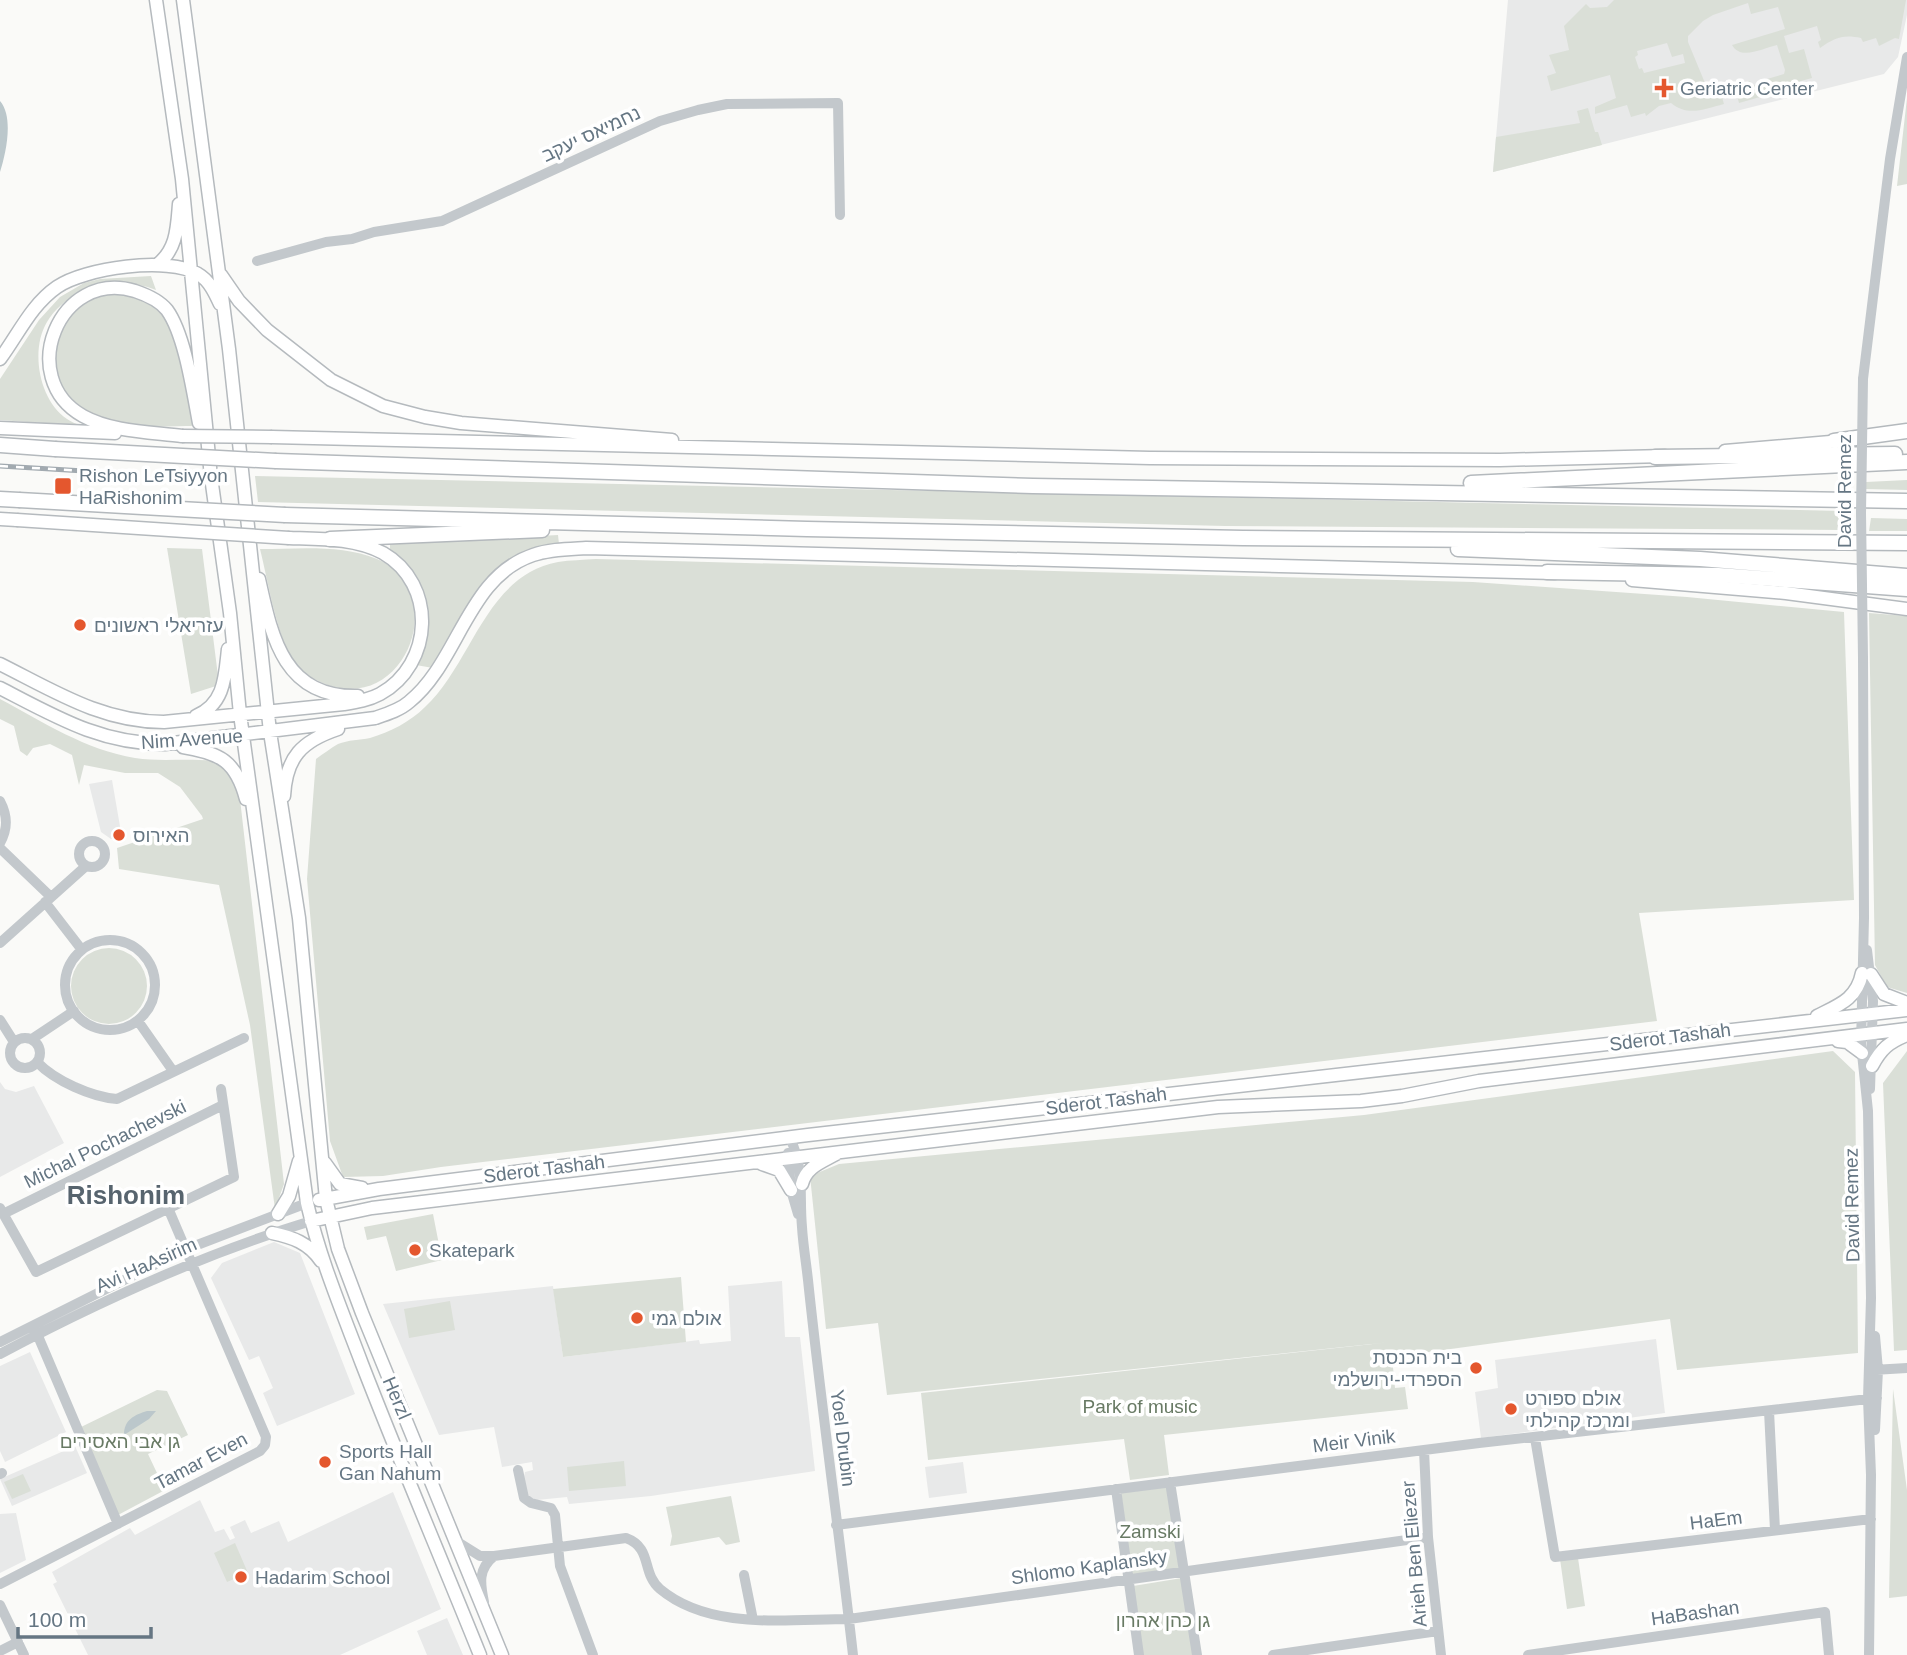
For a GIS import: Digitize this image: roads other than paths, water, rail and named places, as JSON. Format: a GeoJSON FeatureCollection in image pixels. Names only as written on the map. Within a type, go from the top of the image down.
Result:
{"type":"FeatureCollection","features":[{"type":"Feature","properties":{"kind":"highway"},"geometry":{"type":"LineString","coordinates":[[1833,441],[1907,433]]}},
{"type":"Feature","properties":{"kind":"highway"},"geometry":{"type":"LineString","coordinates":[[0,445],[276,461],[1019,485],[1907,501]]}},
{"type":"Feature","properties":{"kind":"highway"},"geometry":{"type":"LineString","coordinates":[[1655,457],[1907,454]]}},
{"type":"Feature","properties":{"kind":"highway"},"geometry":{"type":"LineString","coordinates":[[1319,490],[1907,462]]}},
{"type":"Feature","properties":{"kind":"highway"},"geometry":{"type":"LineString","coordinates":[[0,499],[285,515],[643,525],[1243,538],[1907,543]]}},
{"type":"Feature","properties":{"kind":"highway"},"geometry":{"type":"LineString","coordinates":[[330,539],[643,525]]}},
{"type":"Feature","properties":{"kind":"highway"},"geometry":{"type":"LineString","coordinates":[[1243,538],[1648,556],[1907,576]]}},
{"type":"Feature","properties":{"kind":"highway"},"geometry":{"type":"LineString","coordinates":[[1547,572],[1718,575],[1907,589]]}},
{"type":"Feature","properties":{"kind":"main road"},"geometry":{"type":"LineString","coordinates":[[156,0],[182,179],[211,477],[260,856]]}},
{"type":"Feature","properties":{"kind":"main road"},"geometry":{"type":"LineString","coordinates":[[183,0],[224,311],[270,732],[285,831]]}},
{"type":"Feature","properties":{"kind":"main road"},"geometry":{"type":"LineString","coordinates":[[157,265],[168,254],[175,240],[182,179]]}},
{"type":"Feature","properties":{"kind":"main road"},"geometry":{"type":"LineString","coordinates":[[0,359],[37,306],[58,286],[99,270],[157,265],[191,271],[206,280],[224,311]]}},
{"type":"Feature","properties":{"kind":"main road"},"geometry":{"type":"LineString","coordinates":[[219,272],[239,301],[267,330],[331,380],[383,406],[425,417],[482,425],[830,452]]}},
{"type":"Feature","properties":{"kind":"main road"},"geometry":{"type":"LineString","coordinates":[[182,436],[104,425],[83,416],[64,399],[54,384],[50,353],[57,326],[77,300],[102,289],[129,289],[156,300],[167,311],[177,332],[190,376],[211,477]]}},
{"type":"Feature","properties":{"kind":"main road"},"geometry":{"type":"LineString","coordinates":[[0,428],[182,436],[1150,458],[1513,460],[1655,457],[1833,441]]}},
{"type":"Feature","properties":{"kind":"main road"},"geometry":{"type":"LineString","coordinates":[[0,519],[18,520],[289,538],[330,539],[355,543],[380,552],[400,566],[413,583],[421,605],[423,628],[416,656],[405,674],[384,688],[354,696],[323,692],[296,677],[287,664],[273,631],[247,527]]}},
{"type":"Feature","properties":{"kind":"main road"},"geometry":{"type":"LineString","coordinates":[[285,831],[284,793],[291,760],[324,734],[397,710],[421,691],[440,666],[475,607],[499,575],[533,554],[558,550],[586,548],[1547,572],[1786,593],[1907,609]]}},
{"type":"Feature","properties":{"kind":"main road"},"geometry":{"type":"LineString","coordinates":[[186,720],[211,707],[222,690],[229,645],[230,613]]}},
{"type":"Feature","properties":{"kind":"main road","name":"Nim Avenue"},"geometry":{"type":"LineString","coordinates":[[0,664],[106,715],[145,722],[240,715],[359,701],[380,694],[405,674]]}},
{"type":"Feature","properties":{"kind":"main road","name":"Nim Avenue"},"geometry":{"type":"LineString","coordinates":[[0,688],[99,735],[131,743],[165,744],[368,720]]}},
{"type":"Feature","properties":{"kind":"main road"},"geometry":{"type":"LineString","coordinates":[[165,744],[211,753],[235,769],[244,792],[260,856]]}},
{"type":"Feature","properties":{"kind":"main road","name":"Herzl"},"geometry":{"type":"LineString","coordinates":[[285,831],[299,918],[326,1199],[338,1249],[502,1655]]}},
{"type":"Feature","properties":{"kind":"main road","name":"Herzl"},"geometry":{"type":"LineString","coordinates":[[260,856],[300,1158],[311,1221],[325,1267],[405,1474],[481,1655]]}},
{"type":"Feature","properties":{"kind":"main road"},"geometry":{"type":"LineString","coordinates":[[1807,1021],[1848,1001],[1866,974],[1884,994],[1907,1003]]}},
{"type":"Feature","properties":{"kind":"main road","name":"Sderot Tashah"},"geometry":{"type":"LineString","coordinates":[[307,1203],[379,1189],[790,1138],[1907,1010]]}},
{"type":"Feature","properties":{"kind":"main road","name":"Sderot Tashah"},"geometry":{"type":"LineString","coordinates":[[311,1221],[372,1208],[748,1162],[1218,1107],[1361,1101],[1479,1081],[1907,1029]]}},
{"type":"Feature","properties":{"kind":"main road"},"geometry":{"type":"LineString","coordinates":[[1872,1066],[1884,1047],[1907,1035]]}},
{"type":"Feature","properties":{"kind":"main road"},"geometry":{"type":"LineString","coordinates":[[1824,1039],[1847,1042],[1862,1053]]}},
{"type":"Feature","properties":{"kind":"main road"},"geometry":{"type":"LineString","coordinates":[[748,1162],[774,1167],[797,1187],[809,1169],[843,1151]]}},
{"type":"Feature","properties":{"kind":"main road"},"geometry":{"type":"LineString","coordinates":[[278,1214],[289,1196],[300,1158]]}},
{"type":"Feature","properties":{"kind":"main road"},"geometry":{"type":"LineString","coordinates":[[323,1160],[340,1184],[379,1189]]}},
{"type":"Feature","properties":{"kind":"main road"},"geometry":{"type":"LineString","coordinates":[[338,1249],[342,1224],[348,1218],[372,1208]]}},
{"type":"Feature","properties":{"kind":"main road"},"geometry":{"type":"LineString","coordinates":[[272,1233],[290,1237],[313,1250],[325,1267]]}},
{"type":"Feature","properties":{"kind":"street","name":"David Remez"},"geometry":{"type":"LineString","coordinates":[[1868,1111],[1872,1066],[1867,1034],[1864,929],[1861,513],[1863,379],[1890,159],[1907,57]]}},
{"type":"Feature","properties":{"kind":"street","name":"נחמיאס יעקב"},"geometry":{"type":"LineString","coordinates":[[257,261],[326,242],[442,221],[660,121],[727,104],[838,103],[840,215]]}},
{"type":"Feature","properties":{"kind":"street"},"geometry":{"type":"LineString","coordinates":[[0,801],[5,812],[6,825],[0,845],[48,900],[82,950]]}},
{"type":"Feature","properties":{"kind":"street"},"geometry":{"type":"LineString","coordinates":[[0,943],[86,866]]}},
{"type":"Feature","properties":{"kind":"street"},"geometry":{"type":"LineString","coordinates":[[100,941],[121,941],[130,944],[146,957],[156,984],[148,1011],[138,1021],[125,1028],[103,1030],[90,1026],[74,1011],[67,997],[66,976],[72,962],[82,950],[100,941]]}},
{"type":"Feature","properties":{"kind":"street"},"geometry":{"type":"LineString","coordinates":[[32,1040],[74,1011]]}},
{"type":"Feature","properties":{"kind":"street"},"geometry":{"type":"LineString","coordinates":[[0,1020],[14,1042]]}},
{"type":"Feature","properties":{"kind":"street"},"geometry":{"type":"LineString","coordinates":[[138,1021],[173,1071]]}},
{"type":"Feature","properties":{"kind":"street","name":"David Remez"},"geometry":{"type":"LineString","coordinates":[[1867,1034],[1862,1053],[1868,1111],[1873,1370],[1870,1655]]}},
{"type":"Feature","properties":{"kind":"street"},"geometry":{"type":"LineString","coordinates":[[23,1038],[32,1040],[40,1049],[37,1062],[26,1068],[15,1065],[9,1055],[14,1042],[23,1038]]}},
{"type":"Feature","properties":{"kind":"street"},"geometry":{"type":"LineString","coordinates":[[37,1062],[53,1074],[98,1097],[117,1099],[244,1038]]}},
{"type":"Feature","properties":{"kind":"street","name":"Michal Pochachevski"},"geometry":{"type":"LineString","coordinates":[[220,1089],[223,1105],[234,1177],[36,1272],[1,1211],[223,1105]]}},
{"type":"Feature","properties":{"kind":"street","name":"Yoel Drubin"},"geometry":{"type":"LineString","coordinates":[[790,1138],[853,1655]]}},
{"type":"Feature","properties":{"kind":"street","name":"Avi HaAsirim"},"geometry":{"type":"LineString","coordinates":[[0,1354],[36,1330],[184,1250],[307,1203]]}},
{"type":"Feature","properties":{"kind":"street"},"geometry":{"type":"LineString","coordinates":[[165,1210],[177,1244],[184,1250]]}},
{"type":"Feature","properties":{"kind":"street","name":"Avi HaAsirim"},"geometry":{"type":"LineString","coordinates":[[0,1342],[36,1330],[190,1263],[311,1221]]}},
{"type":"Feature","properties":{"kind":"street","name":"Tamar Even"},"geometry":{"type":"LineString","coordinates":[[0,1584],[260,1451],[265,1445],[266,1437],[184,1250]]}},
{"type":"Feature","properties":{"kind":"street"},"geometry":{"type":"LineString","coordinates":[[36,1330],[118,1524]]}},
{"type":"Feature","properties":{"kind":"street"},"geometry":{"type":"LineString","coordinates":[[1873,1370],[1907,1368]]}},
{"type":"Feature","properties":{"kind":"street","name":"Meir Vinik"},"geometry":{"type":"LineString","coordinates":[[836,1525],[1424,1450],[1872,1398]]}},
{"type":"Feature","properties":{"kind":"street"},"geometry":{"type":"LineString","coordinates":[[1769,1410],[1775,1530]]}},
{"type":"Feature","properties":{"kind":"street","name":"HaEm"},"geometry":{"type":"LineString","coordinates":[[1535,1438],[1555,1557],[1871,1519]]}},
{"type":"Feature","properties":{"kind":"street","name":"Arieh Ben Eliezer"},"geometry":{"type":"LineString","coordinates":[[1424,1450],[1428,1537],[1441,1655]]}},
{"type":"Feature","properties":{"kind":"street"},"geometry":{"type":"LineString","coordinates":[[518,1470],[524,1498],[531,1503],[551,1508],[555,1515],[560,1566],[593,1655]]}},
{"type":"Feature","properties":{"kind":"street"},"geometry":{"type":"LineString","coordinates":[[1170,1482],[1197,1655]]}},
{"type":"Feature","properties":{"kind":"street"},"geometry":{"type":"LineString","coordinates":[[1115,1489],[1139,1655]]}},
{"type":"Feature","properties":{"kind":"street","name":"Shlomo Kaplansky"},"geometry":{"type":"LineString","coordinates":[[557,1548],[626,1538],[638,1542],[650,1578],[658,1588],[679,1603],[718,1615],[753,1620],[849,1619],[1428,1537]]}},
{"type":"Feature","properties":{"kind":"street"},"geometry":{"type":"LineString","coordinates":[[456,1541],[480,1556],[557,1548]]}},
{"type":"Feature","properties":{"kind":"street"},"geometry":{"type":"LineString","coordinates":[[488,1619],[481,1573],[483,1566],[494,1556]]}},
{"type":"Feature","properties":{"kind":"street"},"geometry":{"type":"LineString","coordinates":[[744,1575],[753,1620]]}},
{"type":"Feature","properties":{"kind":"street"},"geometry":{"type":"LineString","coordinates":[[0,1605],[24,1655]]}},
{"type":"Feature","properties":{"kind":"street","name":"HaBashan"},"geometry":{"type":"LineString","coordinates":[[1528,1655],[1825,1612],[1829,1655]]}},
{"type":"Feature","properties":{"kind":"street"},"geometry":{"type":"LineString","coordinates":[[1273,1655],[1438,1631]]}},
{"type":"Feature","properties":{"kind":"street"},"geometry":{"type":"LineString","coordinates":[[0,1651],[18,1642]]}},
{"type":"Feature","properties":{"kind":"railway"},"geometry":{"type":"LineString","coordinates":[[0,466],[101,472]]}},
{"type":"Feature","properties":{"kind":"place","name":"Geriatric Center"},"geometry":{"type":"Point","coordinates":[1664,88]}},
{"type":"Feature","properties":{"kind":"place","name":"Rishon LeTsiyyon HaRishonim"},"geometry":{"type":"Point","coordinates":[63,486]}},
{"type":"Feature","properties":{"kind":"place","name":"עזריאלי ראשונים"},"geometry":{"type":"Point","coordinates":[80,625]}},
{"type":"Feature","properties":{"kind":"place","name":"האירוס"},"geometry":{"type":"Point","coordinates":[119,835]}},
{"type":"Feature","properties":{"kind":"place","name":"Skatepark"},"geometry":{"type":"Point","coordinates":[415,1250]}},
{"type":"Feature","properties":{"kind":"place","name":"אולם גמי"},"geometry":{"type":"Point","coordinates":[637,1318]}},
{"type":"Feature","properties":{"kind":"place","name":"בית הכנסת הספרדי-ירושלמי"},"geometry":{"type":"Point","coordinates":[1476,1368]}},
{"type":"Feature","properties":{"kind":"place","name":"אולם ספורט ומרכז קהילתי"},"geometry":{"type":"Point","coordinates":[1511,1409]}},
{"type":"Feature","properties":{"kind":"place","name":"Sports Hall Gan Nahum"},"geometry":{"type":"Point","coordinates":[325,1462]}},
{"type":"Feature","properties":{"kind":"place","name":"Hadarim School"},"geometry":{"type":"Point","coordinates":[241,1577]}},
{"type":"Feature","properties":{"kind":"district","name":"Rishonim"},"geometry":{"type":"Point","coordinates":[126,1195]}},
{"type":"Feature","properties":{"kind":"park label","name":"Park of music"},"geometry":{"type":"Point","coordinates":[1140,1406]}},
{"type":"Feature","properties":{"kind":"park label","name":"גן אבי האסירים"},"geometry":{"type":"Point","coordinates":[120,1441]}},
{"type":"Feature","properties":{"kind":"park label","name":"Zamski"},"geometry":{"type":"Point","coordinates":[1150,1531]}},
{"type":"Feature","properties":{"kind":"park label","name":"גן כהן אהרון"},"geometry":{"type":"Point","coordinates":[1163,1620]}}]}
